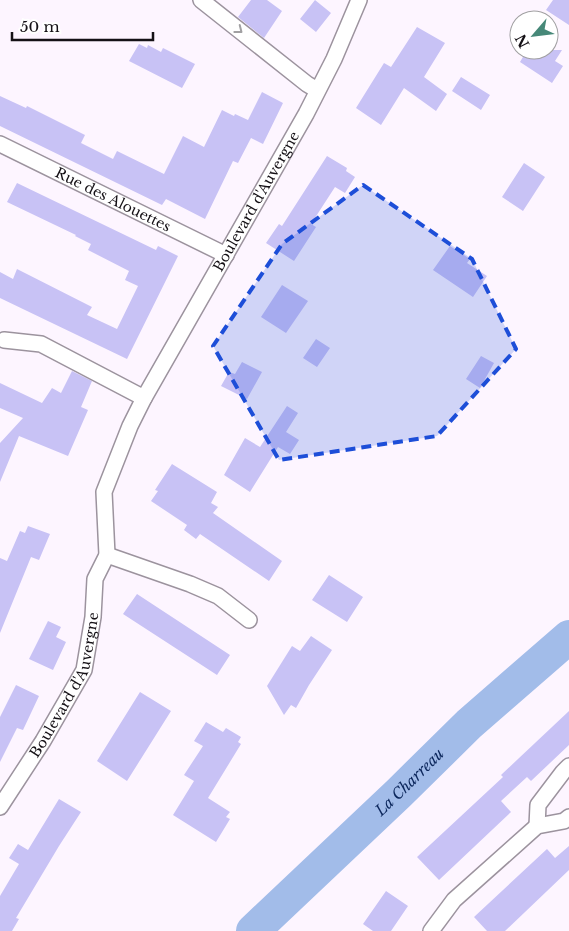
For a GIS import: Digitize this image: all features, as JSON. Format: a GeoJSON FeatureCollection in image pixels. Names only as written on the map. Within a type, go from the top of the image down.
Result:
{"type":"FeatureCollection","features":[{"type":"Feature","properties":{"kind":"street"},"geometry":{"type":"LineString","coordinates":[[201,0],[317,90]]}},
{"type":"Feature","properties":{"kind":"street","name":"Boulevard d'Auvergne"},"geometry":{"type":"LineString","coordinates":[[0,806],[43,741],[84,670],[93,617],[95,579],[107,555],[104,492],[130,426],[144,398],[306,114],[334,59],[360,0]]}},
{"type":"Feature","properties":{"kind":"street","name":"Rue des Alouettes"},"geometry":{"type":"LineString","coordinates":[[0,144],[226,255]]}},
{"type":"Feature","properties":{"kind":"street"},"geometry":{"type":"LineString","coordinates":[[4,340],[41,344],[144,398]]}},
{"type":"Feature","properties":{"kind":"street"},"geometry":{"type":"LineString","coordinates":[[107,555],[190,584],[218,596],[249,620]]}},
{"type":"Feature","properties":{"kind":"street"},"geometry":{"type":"LineString","coordinates":[[537,826],[538,805],[562,772],[569,766]]}},
{"type":"Feature","properties":{"kind":"street"},"geometry":{"type":"LineString","coordinates":[[431,931],[454,900],[537,826],[564,821],[569,817]]}},
{"type":"Feature","properties":{"kind":"highlighted area"},"geometry":{"type":"Polygon","coordinates":[[[363,185],[472,259],[516,349],[437,436],[279,460],[213,346],[282,244],[363,185]]]}},
{"type":"Feature","properties":{"kind":"building"},"geometry":{"type":"Polygon","coordinates":[[[251,0],[267,0],[282,11],[264,38],[238,17],[251,0]]]}},
{"type":"Feature","properties":{"kind":"building"},"geometry":{"type":"Polygon","coordinates":[[[315,0],[331,13],[316,32],[300,19],[315,0]]]}},
{"type":"Feature","properties":{"kind":"building"},"geometry":{"type":"Polygon","coordinates":[[[553,0],[569,0],[569,25],[559,18],[559,10],[546,10],[553,0]]]}},
{"type":"Feature","properties":{"kind":"building"},"geometry":{"type":"Polygon","coordinates":[[[417,27],[445,43],[424,77],[447,94],[436,111],[404,88],[381,125],[356,108],[384,63],[391,67],[417,27]]]}},
{"type":"Feature","properties":{"kind":"building"},"geometry":{"type":"Polygon","coordinates":[[[139,44],[147,48],[148,45],[161,52],[163,48],[195,64],[182,88],[129,61],[139,44]]]}},
{"type":"Feature","properties":{"kind":"building"},"geometry":{"type":"Polygon","coordinates":[[[521,60],[556,60],[563,66],[552,83],[520,62],[521,60]]]}},
{"type":"Feature","properties":{"kind":"building"},"geometry":{"type":"Polygon","coordinates":[[[461,77],[490,95],[481,110],[452,91],[461,77]]]}},
{"type":"Feature","properties":{"kind":"building"},"geometry":{"type":"Polygon","coordinates":[[[262,92],[283,103],[263,144],[251,138],[238,163],[233,161],[205,219],[166,199],[162,205],[0,126],[0,96],[26,108],[27,106],[85,135],[81,143],[113,159],[117,151],[164,174],[183,136],[204,147],[222,110],[248,120],[262,92]]]}},
{"type":"Feature","properties":{"kind":"building"},"geometry":{"type":"Polygon","coordinates":[[[327,156],[347,168],[346,171],[355,177],[345,193],[335,187],[311,224],[316,227],[294,261],[266,243],[279,224],[282,226],[327,156]]]}},
{"type":"Feature","properties":{"kind":"building"},"geometry":{"type":"Polygon","coordinates":[[[524,163],[545,177],[523,211],[502,197],[524,163]]]}},
{"type":"Feature","properties":{"kind":"building"},"geometry":{"type":"Polygon","coordinates":[[[17,183],[156,250],[158,246],[178,256],[127,359],[0,298],[0,272],[13,279],[17,269],[92,307],[87,315],[117,329],[138,286],[125,280],[129,271],[88,250],[91,244],[7,202],[17,183]]]}},
{"type":"Feature","properties":{"kind":"building"},"geometry":{"type":"Polygon","coordinates":[[[450,246],[470,259],[467,263],[487,276],[473,297],[433,270],[450,246]]]}},
{"type":"Feature","properties":{"kind":"building"},"geometry":{"type":"Polygon","coordinates":[[[282,285],[308,301],[286,333],[261,317],[282,285]]]}},
{"type":"Feature","properties":{"kind":"building"},"geometry":{"type":"Polygon","coordinates":[[[316,339],[330,348],[317,367],[303,358],[316,339]]]}},
{"type":"Feature","properties":{"kind":"building"},"geometry":{"type":"Polygon","coordinates":[[[481,356],[494,363],[480,388],[466,379],[481,356]]]}},
{"type":"Feature","properties":{"kind":"building"},"geometry":{"type":"Polygon","coordinates":[[[242,362],[262,372],[247,399],[221,386],[229,372],[235,374],[242,362]]]}},
{"type":"Feature","properties":{"kind":"building"},"geometry":{"type":"Polygon","coordinates":[[[72,371],[92,381],[81,407],[88,410],[68,456],[19,436],[0,482],[0,443],[23,418],[0,408],[0,383],[42,403],[52,388],[61,393],[72,371]]]}},
{"type":"Feature","properties":{"kind":"building"},"geometry":{"type":"Polygon","coordinates":[[[287,406],[298,413],[286,432],[299,440],[290,454],[278,447],[250,492],[224,475],[245,438],[260,447],[287,406]]]}},
{"type":"Feature","properties":{"kind":"building"},"geometry":{"type":"Polygon","coordinates":[[[172,464],[217,492],[211,503],[218,507],[213,513],[282,561],[269,581],[200,534],[196,539],[184,530],[187,525],[151,501],[158,491],[155,490],[172,464]]]}},
{"type":"Feature","properties":{"kind":"building"},"geometry":{"type":"Polygon","coordinates":[[[28,526],[50,534],[39,560],[31,557],[0,633],[0,558],[7,561],[20,531],[25,533],[28,526]]]}},
{"type":"Feature","properties":{"kind":"building"},"geometry":{"type":"Polygon","coordinates":[[[329,575],[363,597],[347,622],[312,600],[329,575]]]}},
{"type":"Feature","properties":{"kind":"building"},"geometry":{"type":"Polygon","coordinates":[[[137,594],[230,655],[217,675],[123,614],[137,594]]]}},
{"type":"Feature","properties":{"kind":"building"},"geometry":{"type":"Polygon","coordinates":[[[48,621],[61,627],[56,637],[66,642],[53,670],[29,659],[48,621]]]}},
{"type":"Feature","properties":{"kind":"building"},"geometry":{"type":"Polygon","coordinates":[[[311,636],[332,650],[296,708],[291,705],[284,715],[267,686],[292,646],[300,651],[311,636]]]}},
{"type":"Feature","properties":{"kind":"building"},"geometry":{"type":"Polygon","coordinates":[[[16,685],[39,696],[23,730],[17,728],[0,762],[0,717],[16,685]]]}},
{"type":"Feature","properties":{"kind":"building"},"geometry":{"type":"Polygon","coordinates":[[[140,692],[171,711],[127,781],[97,761],[140,692]]]}},
{"type":"Feature","properties":{"kind":"building"},"geometry":{"type":"Polygon","coordinates":[[[569,711],[569,745],[531,781],[527,777],[501,801],[511,812],[439,880],[417,857],[503,777],[501,775],[569,711]]]}},
{"type":"Feature","properties":{"kind":"building"},"geometry":{"type":"Polygon","coordinates":[[[206,722],[223,732],[226,728],[241,737],[238,742],[241,744],[208,798],[230,812],[226,817],[230,819],[216,842],[173,815],[194,781],[184,775],[203,746],[194,741],[206,722]]]}},
{"type":"Feature","properties":{"kind":"building"},"geometry":{"type":"Polygon","coordinates":[[[59,799],[81,812],[16,918],[19,919],[12,931],[0,931],[0,896],[19,864],[9,858],[18,844],[28,850],[59,799]]]}},
{"type":"Feature","properties":{"kind":"building"},"geometry":{"type":"Polygon","coordinates":[[[569,846],[569,870],[505,931],[487,931],[474,917],[547,849],[555,858],[569,846]]]}},
{"type":"Feature","properties":{"kind":"building"},"geometry":{"type":"Polygon","coordinates":[[[386,891],[408,906],[391,931],[373,931],[363,924],[386,891]]]}},
{"type":"Feature","properties":{"kind":"waterway","name":"La Charreau"},"geometry":{"type":"LineString","coordinates":[[253,931],[469,724],[569,637]]}}]}
